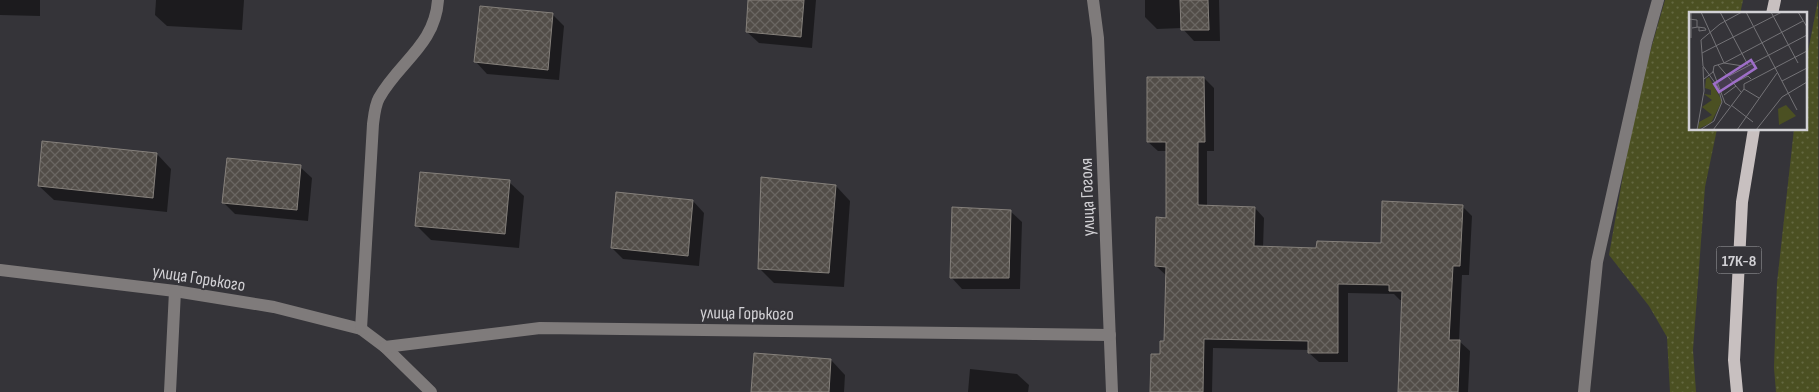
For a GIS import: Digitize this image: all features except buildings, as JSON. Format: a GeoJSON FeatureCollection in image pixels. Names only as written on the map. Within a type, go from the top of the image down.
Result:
{"type":"FeatureCollection","features":[{"type":"Feature","properties":{"kind":"main road","name":"17К-8"},"geometry":{"type":"LineString","coordinates":[[1737,392],[1734,360],[1742,202],[1754,130]]}},
{"type":"Feature","properties":{"kind":"street"},"geometry":{"type":"LineString","coordinates":[[361,330],[373,124],[378,99],[390,81],[428,37],[434,22],[438,0]]}},
{"type":"Feature","properties":{"kind":"street","name":"улица Гоголя"},"geometry":{"type":"LineString","coordinates":[[1093,0],[1098,38],[1112,392]]}},
{"type":"Feature","properties":{"kind":"street"},"geometry":{"type":"LineString","coordinates":[[1584,392],[1597,262],[1646,43],[1658,0]]}},
{"type":"Feature","properties":{"kind":"street","name":"улица Горького"},"geometry":{"type":"LineString","coordinates":[[0,270],[175,291],[274,307],[361,330],[385,347],[431,392]]}},
{"type":"Feature","properties":{"kind":"street"},"geometry":{"type":"LineString","coordinates":[[170,392],[175,291]]}},
{"type":"Feature","properties":{"kind":"street","name":"улица Горького"},"geometry":{"type":"LineString","coordinates":[[385,347],[540,328],[1110,335]]}},
{"type":"Feature","properties":{"kind":"green space"},"geometry":{"type":"Polygon","coordinates":[[[1665,0],[1743,0],[1740,12],[1689,12],[1689,130],[1717,130],[1705,187],[1693,350],[1696,392],[1670,392],[1667,337],[1649,306],[1609,255],[1636,101],[1665,0]]]}},
{"type":"Feature","properties":{"kind":"green space"},"geometry":{"type":"Polygon","coordinates":[[[1818,0],[1819,392],[1776,392],[1774,368],[1777,283],[1794,130],[1806,130],[1806,62],[1818,0]]]}}]}
